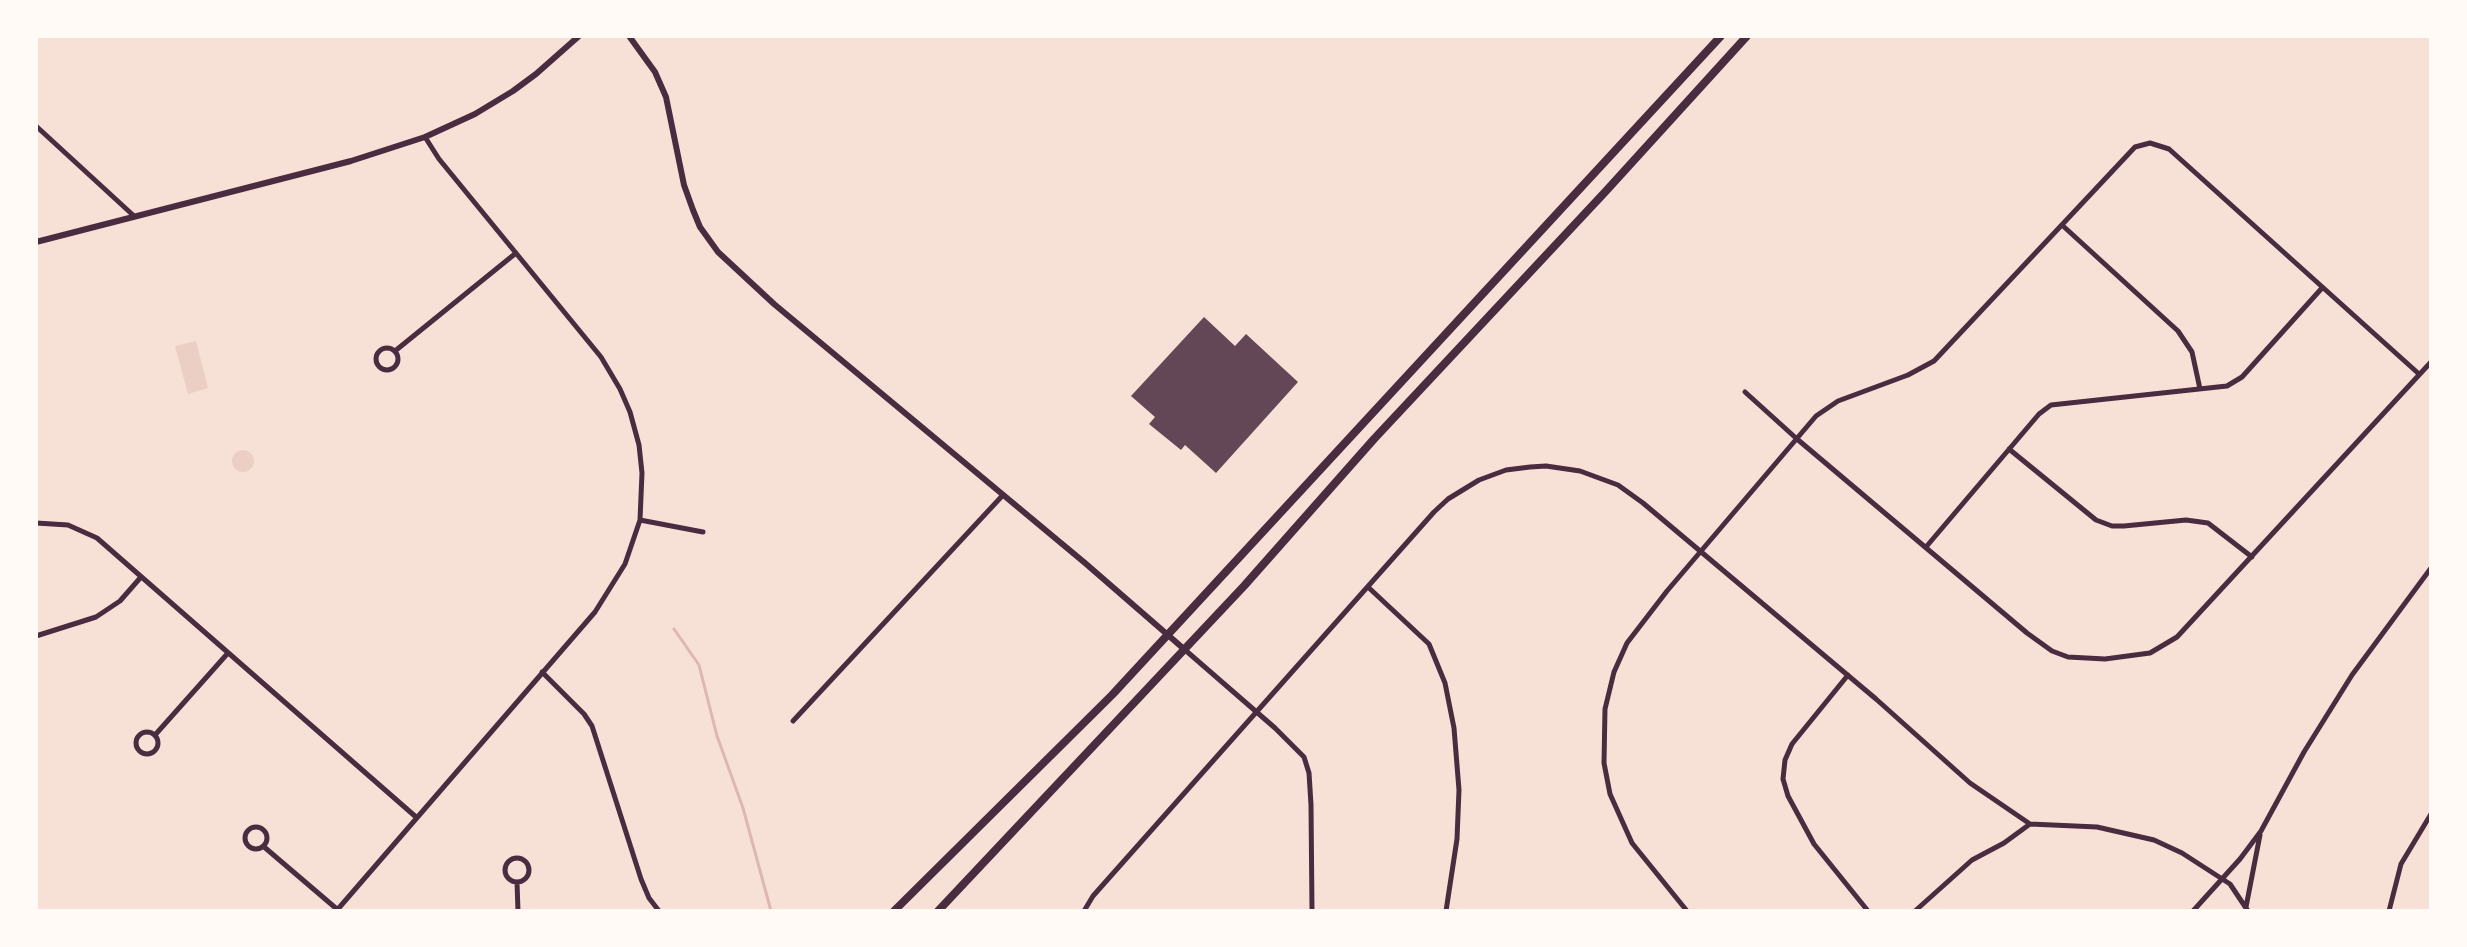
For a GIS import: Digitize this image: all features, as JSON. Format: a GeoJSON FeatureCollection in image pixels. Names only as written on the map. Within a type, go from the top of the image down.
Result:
{"type":"FeatureCollection","features":[{"type":"Feature","properties":{"kind":"main road"},"geometry":{"type":"LineString","coordinates":[[894,911],[983,825],[1168,635],[1721,36]]}},
{"type":"Feature","properties":{"kind":"main road"},"geometry":{"type":"LineString","coordinates":[[938,911],[1184,649],[1374,439],[1599,199],[1747,36]]}},
{"type":"Feature","properties":{"kind":"street"},"geometry":{"type":"LineString","coordinates":[[36,242],[339,164],[425,137],[475,114],[513,91],[579,36]]}},
{"type":"Feature","properties":{"kind":"street"},"geometry":{"type":"LineString","coordinates":[[629,36],[655,72],[666,97],[684,185],[700,227],[718,252],[766,297],[1168,635],[1304,757],[1309,774],[1312,911]]}},
{"type":"Feature","properties":{"kind":"street"},"geometry":{"type":"LineString","coordinates":[[36,126],[134,216]]}},
{"type":"Feature","properties":{"kind":"street"},"geometry":{"type":"LineString","coordinates":[[263,846],[339,910],[608,594],[625,564],[640,520],[642,472],[639,445],[630,412],[620,389],[601,357],[439,159],[425,137]]}},
{"type":"Feature","properties":{"kind":"street"},"geometry":{"type":"LineString","coordinates":[[1687,911],[1644,860],[1622,824],[1610,794],[1602,737],[1608,691],[1627,643],[1701,552],[1827,407],[1908,375],[1934,361],[2135,147],[2144,143],[2169,148],[2420,374]]}},
{"type":"Feature","properties":{"kind":"street"},"geometry":{"type":"LineString","coordinates":[[2062,225],[2178,331],[2192,352],[2200,389]]}},
{"type":"Feature","properties":{"kind":"street"},"geometry":{"type":"LineString","coordinates":[[395,351],[516,253]]}},
{"type":"Feature","properties":{"kind":"street"},"geometry":{"type":"LineString","coordinates":[[1926,547],[2009,448],[2039,414],[2051,405],[2227,386],[2242,377],[2322,288]]}},
{"type":"Feature","properties":{"kind":"street"},"geometry":{"type":"LineString","coordinates":[[387,348],[395,351],[398,359],[394,367],[386,369],[379,366],[376,358],[380,351],[387,348]]}},
{"type":"Feature","properties":{"kind":"street"},"geometry":{"type":"LineString","coordinates":[[1745,392],[1797,439],[2052,651],[2084,659],[2150,653],[2169,643],[2252,557],[2431,362]]}},
{"type":"Feature","properties":{"kind":"street"},"geometry":{"type":"LineString","coordinates":[[2009,448],[2096,520],[2112,526],[2186,520],[2208,523],[2252,557]]}},
{"type":"Feature","properties":{"kind":"street"},"geometry":{"type":"LineString","coordinates":[[1084,911],[1093,896],[1448,499],[1479,480],[1506,470],[1530,467],[1563,467],[1603,478],[1643,503],[1848,675],[1970,783],[2030,824],[2097,827],[2140,836],[2182,853],[2223,879],[2240,896],[2247,909]]}},
{"type":"Feature","properties":{"kind":"street"},"geometry":{"type":"LineString","coordinates":[[793,721],[1003,495]]}},
{"type":"Feature","properties":{"kind":"street"},"geometry":{"type":"LineString","coordinates":[[640,520],[703,532]]}},
{"type":"Feature","properties":{"kind":"street"},"geometry":{"type":"LineString","coordinates":[[36,523],[55,523],[84,530],[105,544],[416,817]]}},
{"type":"Feature","properties":{"kind":"street"},"geometry":{"type":"LineString","coordinates":[[2193,911],[2223,879],[2261,831],[2304,752],[2352,675],[2428,576],[2431,568]]}},
{"type":"Feature","properties":{"kind":"street"},"geometry":{"type":"LineString","coordinates":[[36,636],[96,617],[120,601],[141,577]]}},
{"type":"Feature","properties":{"kind":"street"},"geometry":{"type":"LineString","coordinates":[[1368,587],[1429,644],[1445,683],[1455,728],[1459,790],[1457,839],[1446,911]]}},
{"type":"Feature","properties":{"kind":"street"},"geometry":{"type":"LineString","coordinates":[[155,735],[228,653]]}},
{"type":"Feature","properties":{"kind":"street"},"geometry":{"type":"LineString","coordinates":[[542,672],[584,714],[592,726],[641,879],[649,898],[659,911]]}},
{"type":"Feature","properties":{"kind":"street"},"geometry":{"type":"LineString","coordinates":[[1848,675],[1792,744],[1785,760],[1783,779],[1788,796],[1814,844],[1869,911]]}},
{"type":"Feature","properties":{"kind":"street"},"geometry":{"type":"LineString","coordinates":[[145,732],[155,735],[158,741],[157,749],[150,754],[141,753],[136,746],[138,737],[145,732]]}},
{"type":"Feature","properties":{"kind":"street"},"geometry":{"type":"LineString","coordinates":[[2389,911],[2401,864],[2431,814]]}},
{"type":"Feature","properties":{"kind":"street"},"geometry":{"type":"LineString","coordinates":[[1915,911],[1972,860],[2004,843],[2030,824]]}},
{"type":"Feature","properties":{"kind":"street"},"geometry":{"type":"LineString","coordinates":[[256,827],[264,830],[266,838],[263,846],[255,848],[248,845],[245,837],[248,830],[256,827]]}},
{"type":"Feature","properties":{"kind":"street"},"geometry":{"type":"LineString","coordinates":[[2247,909],[2261,831]]}},
{"type":"Feature","properties":{"kind":"street"},"geometry":{"type":"LineString","coordinates":[[516,858],[525,862],[528,870],[525,878],[517,882],[508,878],[505,870],[508,862],[516,858]]}},
{"type":"Feature","properties":{"kind":"street"},"geometry":{"type":"LineString","coordinates":[[517,882],[518,911]]}},
{"type":"Feature","properties":{"kind":"shaded area"},"geometry":{"type":"Polygon","coordinates":[[[196,341],[208,388],[188,394],[175,346],[196,341]]]}},
{"type":"Feature","properties":{"kind":"shaded area"},"geometry":{"type":"Polygon","coordinates":[[[243,450],[251,453],[254,461],[251,469],[243,472],[235,469],[232,461],[235,453],[243,450]]]}},
{"type":"Feature","properties":{"kind":"building"},"geometry":{"type":"Polygon","coordinates":[[[1204,317],[1235,346],[1246,334],[1298,382],[1216,473],[1185,445],[1181,450],[1149,424],[1155,417],[1131,396],[1204,317]]]}},
{"type":"Feature","properties":{"kind":"waterway"},"geometry":{"type":"LineString","coordinates":[[674,629],[699,665],[717,736],[743,808],[771,911]]}}]}
